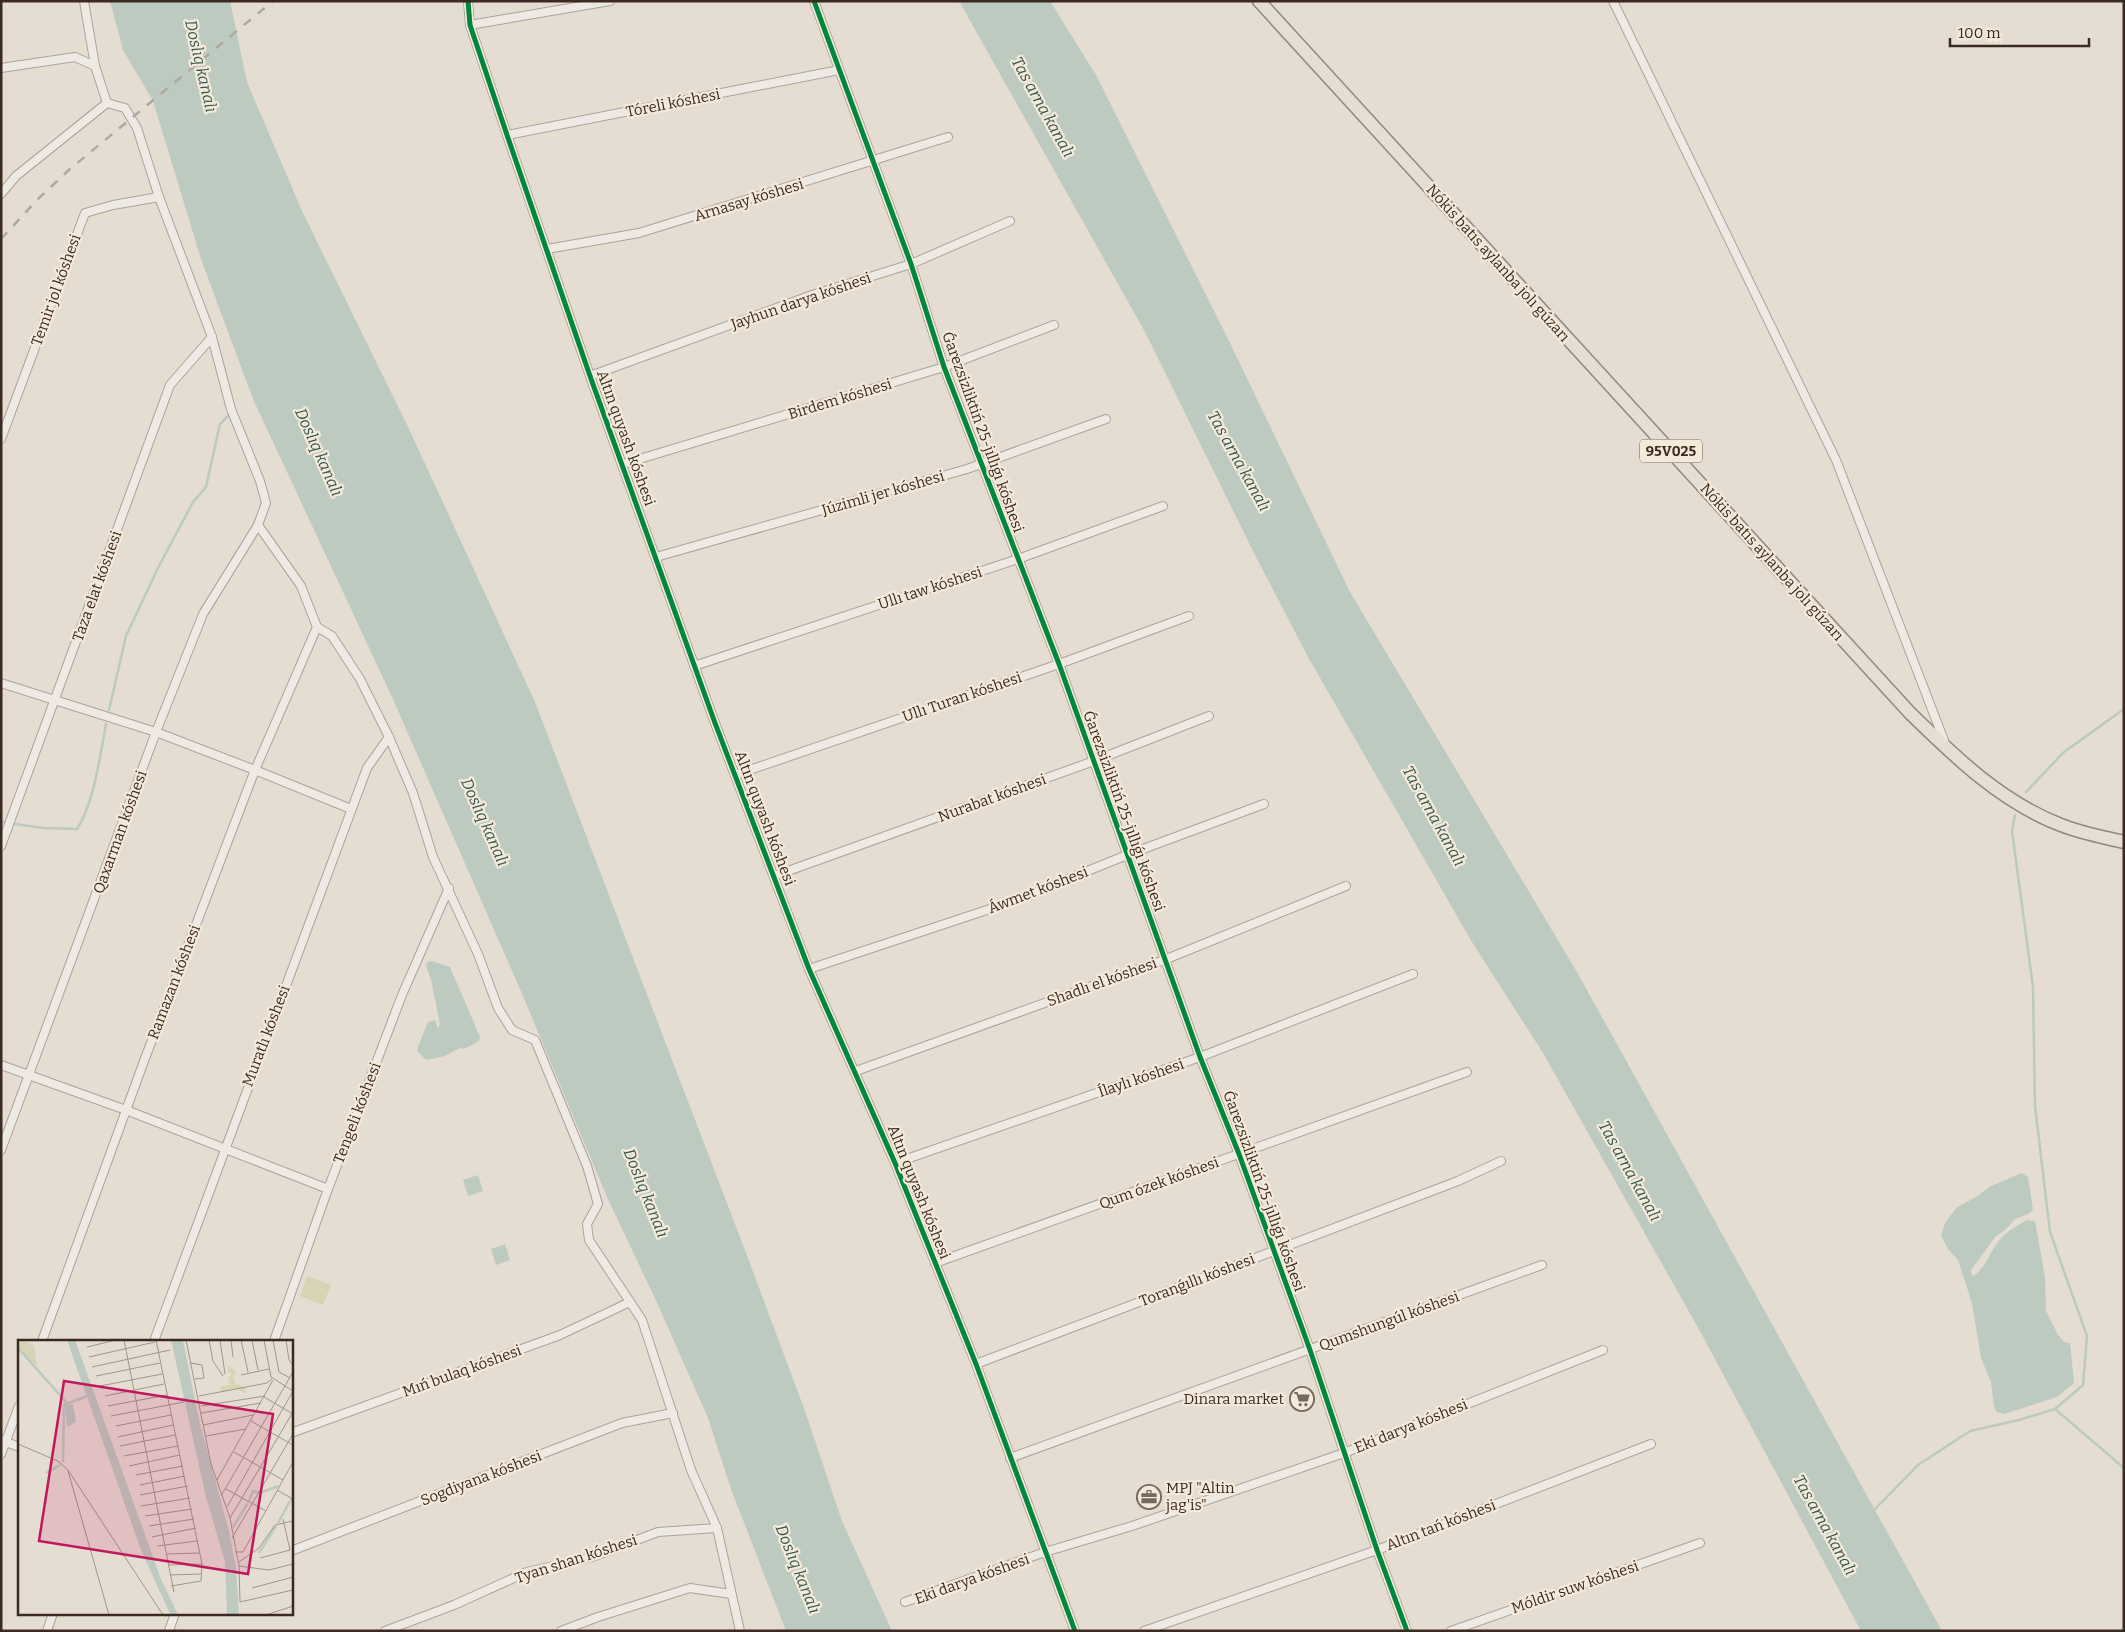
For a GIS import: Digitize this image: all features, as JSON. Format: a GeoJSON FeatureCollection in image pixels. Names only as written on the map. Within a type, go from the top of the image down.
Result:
{"type":"FeatureCollection","features":[{"type":"Feature","properties":{"kind":"main road","name":"Nókis batıs aylanba jolı gúzarı"},"geometry":{"type":"LineString","coordinates":[[1259,1],[1904,706],[1948,750],[1997,790],[2023,807],[2060,825],[2124,842]]}},
{"type":"Feature","properties":{"kind":"street"},"geometry":{"type":"LineString","coordinates":[[1,194],[16,176],[107,103],[95,66],[84,1]]}},
{"type":"Feature","properties":{"kind":"street","name":"Altın quyash kóshesi"},"geometry":{"type":"LineString","coordinates":[[468,1],[470,25],[507,135],[590,376],[734,774],[809,969],[856,1071],[895,1163],[976,1364],[1075,1631]]}},
{"type":"Feature","properties":{"kind":"street"},"geometry":{"type":"LineString","coordinates":[[470,25],[610,1]]}},
{"type":"Feature","properties":{"kind":"street","name":"Ǵarezsizliktiń 25-jıllıǵı kóshesi"},"geometry":{"type":"LineString","coordinates":[[814,1],[911,264],[944,367],[1059,664],[1164,960],[1200,1058],[1239,1154],[1310,1350],[1377,1550],[1407,1631]]}},
{"type":"Feature","properties":{"kind":"street"},"geometry":{"type":"LineString","coordinates":[[1613,1],[1836,460],[1948,750]]}},
{"type":"Feature","properties":{"kind":"street"},"geometry":{"type":"LineString","coordinates":[[1,68],[75,57],[95,66]]}},
{"type":"Feature","properties":{"kind":"street","name":"Tóreli kóshesi"},"geometry":{"type":"LineString","coordinates":[[507,135],[839,70]]}},
{"type":"Feature","properties":{"kind":"street","name":"Qaxarman kóshesi"},"geometry":{"type":"LineString","coordinates":[[1,1150],[156,732],[203,614],[258,524],[266,503],[260,480],[231,409],[212,337],[159,197],[138,128],[125,108],[107,103]]}},
{"type":"Feature","properties":{"kind":"street","name":"Arnasay kóshesi"},"geometry":{"type":"LineString","coordinates":[[547,249],[639,233],[874,162],[948,137]]}},
{"type":"Feature","properties":{"kind":"street","name":"Temir jol kóshesi"},"geometry":{"type":"LineString","coordinates":[[1,439],[85,213],[113,205],[159,197]]}},
{"type":"Feature","properties":{"kind":"street","name":"Jayhun darya kóshesi"},"geometry":{"type":"LineString","coordinates":[[590,376],[812,294],[911,264],[1010,221]]}},
{"type":"Feature","properties":{"kind":"street","name":"Birdem kóshesi"},"geometry":{"type":"LineString","coordinates":[[622,464],[944,367],[1054,325]]}},
{"type":"Feature","properties":{"kind":"street","name":"Taza elat kóshesi"},"geometry":{"type":"LineString","coordinates":[[1,846],[56,701],[170,385],[212,337]]}},
{"type":"Feature","properties":{"kind":"street","name":"Júzimli jer kóshesi"},"geometry":{"type":"LineString","coordinates":[[656,557],[980,464],[1106,418]]}},
{"type":"Feature","properties":{"kind":"street","name":"Ullı taw kóshesi"},"geometry":{"type":"LineString","coordinates":[[694,666],[1018,559],[1163,506]]}},
{"type":"Feature","properties":{"kind":"street"},"geometry":{"type":"LineString","coordinates":[[258,524],[301,586],[317,627],[332,636],[360,678],[413,793],[433,857],[478,954],[498,1008],[512,1030],[535,1040],[587,1166],[598,1204],[587,1224],[589,1240],[642,1320],[691,1470],[717,1528],[740,1631]]}},
{"type":"Feature","properties":{"kind":"street","name":"Ullı Turan kóshesi"},"geometry":{"type":"LineString","coordinates":[[734,774],[1059,664],[1188,616]]}},
{"type":"Feature","properties":{"kind":"street","name":"Ramazan kóshesi"},"geometry":{"type":"LineString","coordinates":[[42,1340],[126,1110],[255,770],[317,627]]}},
{"type":"Feature","properties":{"kind":"street"},"geometry":{"type":"LineString","coordinates":[[1,683],[156,732],[351,809]]}},
{"type":"Feature","properties":{"kind":"street","name":"Nurabat kóshesi"},"geometry":{"type":"LineString","coordinates":[[774,876],[1094,762],[1209,716]]}},
{"type":"Feature","properties":{"kind":"street","name":"Muratlı kóshesi"},"geometry":{"type":"LineString","coordinates":[[154,1340],[351,809],[367,768],[388,737]]}},
{"type":"Feature","properties":{"kind":"street","name":"Áwmet kóshesi"},"geometry":{"type":"LineString","coordinates":[[809,969],[1008,903],[1127,855],[1264,804]]}},
{"type":"Feature","properties":{"kind":"street","name":"Shadlı el kóshesi"},"geometry":{"type":"LineString","coordinates":[[856,1071],[1164,960],[1346,886]]}},
{"type":"Feature","properties":{"kind":"street","name":"Tengeli kóshesi"},"geometry":{"type":"LineString","coordinates":[[274,1340],[328,1188],[402,995],[449,888]]}},
{"type":"Feature","properties":{"kind":"street","name":"Ílaylı kóshesi"},"geometry":{"type":"LineString","coordinates":[[895,1163],[1200,1058],[1413,974]]}},
{"type":"Feature","properties":{"kind":"street"},"geometry":{"type":"LineString","coordinates":[[1,1065],[126,1110],[328,1188]]}},
{"type":"Feature","properties":{"kind":"street","name":"Qum ózek kóshesi"},"geometry":{"type":"LineString","coordinates":[[935,1263],[1467,1072]]}},
{"type":"Feature","properties":{"kind":"street","name":"Toranǵıllı kóshesi"},"geometry":{"type":"LineString","coordinates":[[976,1364],[1458,1181],[1501,1161]]}},
{"type":"Feature","properties":{"kind":"street","name":"Qumshungúl kóshesi"},"geometry":{"type":"LineString","coordinates":[[1010,1458],[1542,1265]]}},
{"type":"Feature","properties":{"kind":"street","name":"Mıń bulaq kóshesi"},"geometry":{"type":"LineString","coordinates":[[292,1433],[560,1335],[630,1302]]}},
{"type":"Feature","properties":{"kind":"street","name":"Eki darya kóshesi"},"geometry":{"type":"LineString","coordinates":[[905,1602],[1045,1552],[1132,1526],[1344,1453],[1603,1350]]}},
{"type":"Feature","properties":{"kind":"street"},"geometry":{"type":"LineString","coordinates":[[1,1454],[3,1441],[18,1408]]}},
{"type":"Feature","properties":{"kind":"street","name":"Sogdiyana kóshesi"},"geometry":{"type":"LineString","coordinates":[[292,1551],[622,1423],[673,1413]]}},
{"type":"Feature","properties":{"kind":"street"},"geometry":{"type":"LineString","coordinates":[[3,1441],[18,1447]]}},
{"type":"Feature","properties":{"kind":"street","name":"Altın tań kóshesi"},"geometry":{"type":"LineString","coordinates":[[1144,1631],[1377,1550],[1651,1444]]}},
{"type":"Feature","properties":{"kind":"street","name":"Tyan shan kóshesi"},"geometry":{"type":"LineString","coordinates":[[384,1631],[454,1605],[527,1572],[592,1557],[658,1532],[717,1528]]}},
{"type":"Feature","properties":{"kind":"street","name":"Móldir suw kóshesi"},"geometry":{"type":"LineString","coordinates":[[1451,1631],[1700,1543]]}},
{"type":"Feature","properties":{"kind":"street"},"geometry":{"type":"LineString","coordinates":[[562,1631],[598,1617],[690,1588],[731,1594]]}},
{"type":"Feature","properties":{"kind":"street"},"geometry":{"type":"LineString","coordinates":[[47,1631],[54,1614]]}},
{"type":"Feature","properties":{"kind":"street"},"geometry":{"type":"LineString","coordinates":[[169,1631],[175,1614]]}},
{"type":"Feature","properties":{"kind":"shaded area"},"geometry":{"type":"Polygon","coordinates":[[[307,1276],[331,1285],[323,1305],[300,1296],[307,1276]]]}},
{"type":"Feature","properties":{"kind":"water","name":"Doslıq kanalı"},"geometry":{"type":"Polygon","coordinates":[[[110,1],[230,1],[247,82],[302,211],[409,429],[535,702],[743,1245],[805,1411],[842,1521],[892,1631],[786,1631],[731,1489],[708,1418],[659,1307],[607,1197],[523,996],[392,697],[253,399],[201,259],[153,101],[123,50],[110,1]]]}},
{"type":"Feature","properties":{"kind":"water","name":"Tas arna kanalı"},"geometry":{"type":"Polygon","coordinates":[[[959,1],[1050,1],[1096,75],[1228,339],[1350,592],[1577,972],[1942,1631],[1861,1631],[1701,1333],[1543,1053],[1472,942],[1308,657],[1255,555],[1145,332],[959,1]]]}},
{"type":"Feature","properties":{"kind":"water"},"geometry":{"type":"Polygon","coordinates":[[[432,961],[450,967],[480,1037],[479,1041],[464,1049],[460,1048],[445,1056],[426,1060],[417,1051],[418,1047],[428,1022],[435,1020],[438,1029],[440,1024],[431,979],[426,966],[428,962],[432,961]]]}},
{"type":"Feature","properties":{"kind":"water"},"geometry":{"type":"Polygon","coordinates":[[[2022,1173],[2028,1177],[2033,1210],[2015,1219],[2005,1230],[1996,1236],[1971,1270],[1972,1276],[1980,1270],[2004,1235],[2027,1220],[2035,1221],[2045,1277],[2046,1311],[2058,1335],[2064,1342],[2070,1343],[2074,1383],[2057,1397],[2004,1414],[1997,1412],[1994,1407],[1991,1382],[1981,1358],[1972,1303],[1958,1260],[1948,1249],[1941,1236],[1945,1223],[1956,1208],[1991,1186],[2022,1173]]]}},
{"type":"Feature","properties":{"kind":"water"},"geometry":{"type":"Polygon","coordinates":[[[478,1175],[483,1191],[468,1196],[463,1180],[478,1175]]]}},
{"type":"Feature","properties":{"kind":"water"},"geometry":{"type":"Polygon","coordinates":[[[505,1244],[510,1260],[496,1265],[491,1249],[505,1244]]]}},
{"type":"Feature","properties":{"kind":"waterway"},"geometry":{"type":"LineString","coordinates":[[109,710],[126,636],[158,568],[193,502],[206,487],[220,424],[231,413]]}},
{"type":"Feature","properties":{"kind":"waterway"},"geometry":{"type":"LineString","coordinates":[[2026,792],[2064,752],[2124,709]]}},
{"type":"Feature","properties":{"kind":"waterway"},"geometry":{"type":"LineString","coordinates":[[15,824],[43,828],[77,829],[92,793],[106,724]]}},
{"type":"Feature","properties":{"kind":"waterway"},"geometry":{"type":"LineString","coordinates":[[1875,1509],[1918,1465],[1970,1431],[2019,1420],[2055,1409],[2083,1385],[2087,1336],[2050,1232],[2035,1106],[2033,987],[2012,831],[2015,815]]}},
{"type":"Feature","properties":{"kind":"waterway"},"geometry":{"type":"LineString","coordinates":[[2055,1409],[2124,1468]]}},
{"type":"Feature","properties":{"kind":"railway"},"geometry":{"type":"LineString","coordinates":[[1,239],[38,199],[70,169],[273,1]]}},
{"type":"Feature","properties":{"kind":"cycle path"},"geometry":{"type":"LineString","coordinates":[[468,1],[470,25],[507,135],[590,376],[715,723],[809,969],[895,1163],[976,1364],[1075,1631]]}},
{"type":"Feature","properties":{"kind":"cycle path"},"geometry":{"type":"LineString","coordinates":[[814,1],[911,264],[944,367],[1059,664],[1200,1057],[1239,1154],[1310,1350],[1377,1550],[1407,1631]]}},
{"type":"Feature","properties":{"kind":"place","name":"Dinara market"},"geometry":{"type":"Point","coordinates":[1302,1399]}},
{"type":"Feature","properties":{"kind":"place","name":"MPJ \"Altin jag'is\""},"geometry":{"type":"Point","coordinates":[1149,1497]}}]}
